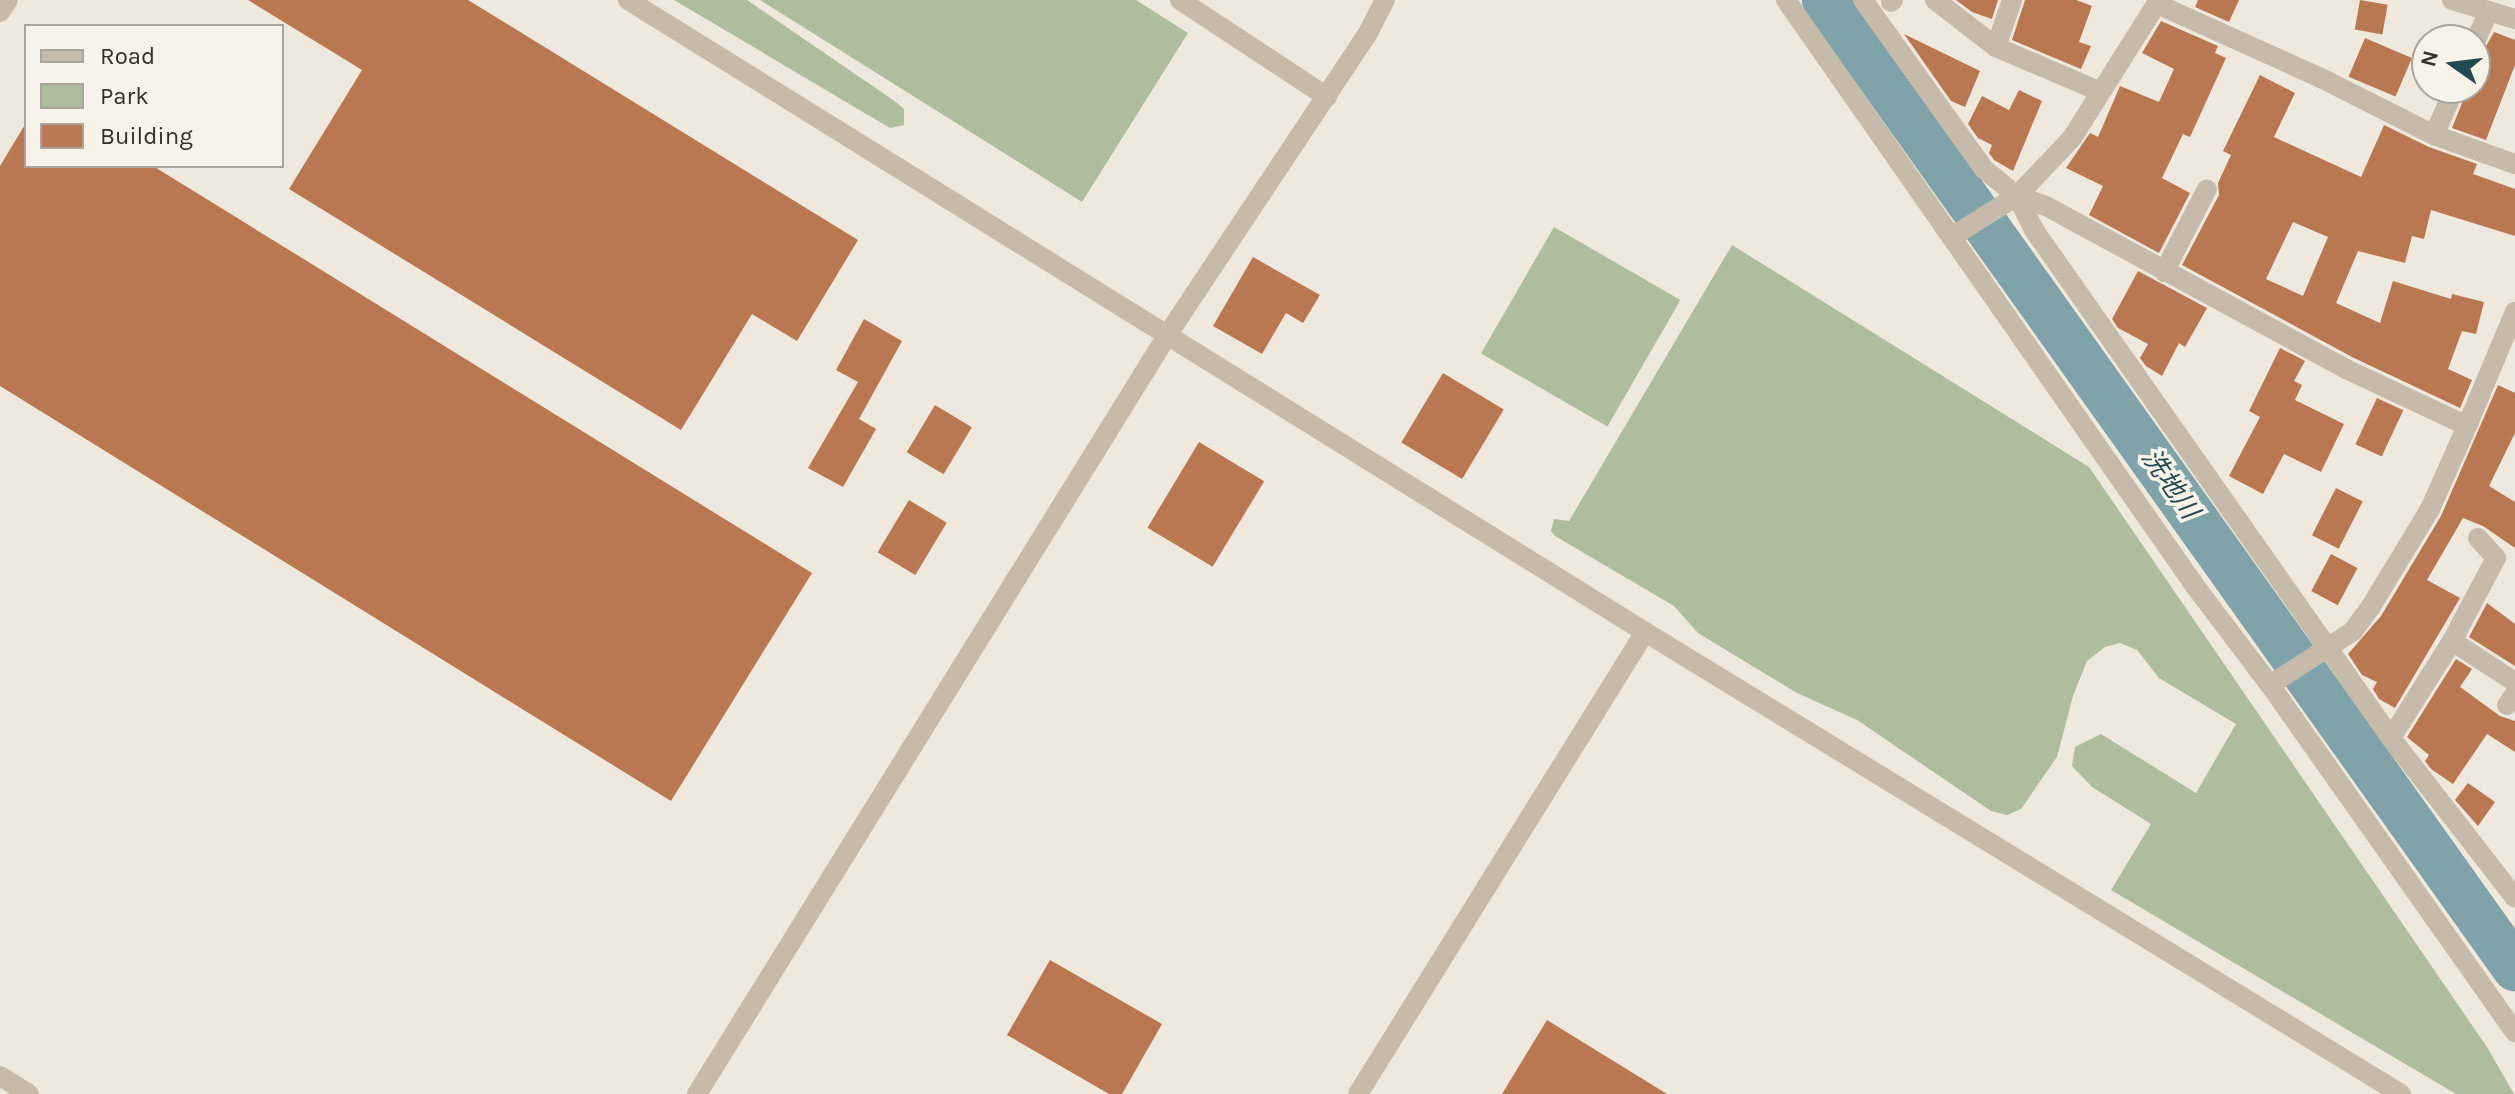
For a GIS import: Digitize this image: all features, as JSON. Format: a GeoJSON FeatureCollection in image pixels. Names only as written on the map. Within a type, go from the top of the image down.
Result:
{"type":"FeatureCollection","features":[{"type":"Feature","properties":{"kind":"street"},"geometry":{"type":"LineString","coordinates":[[0,12],[8,0]]}},
{"type":"Feature","properties":{"kind":"street"},"geometry":{"type":"LineString","coordinates":[[628,0],[1645,632],[2401,1094]]}},
{"type":"Feature","properties":{"kind":"street"},"geometry":{"type":"LineString","coordinates":[[1180,0],[1327,97]]}},
{"type":"Feature","properties":{"kind":"street"},"geometry":{"type":"LineString","coordinates":[[697,1094],[1168,334],[1327,97],[1385,0]]}},
{"type":"Feature","properties":{"kind":"street"},"geometry":{"type":"LineString","coordinates":[[1786,0],[1960,232],[2195,586],[2275,681],[2515,1032]]}},
{"type":"Feature","properties":{"kind":"street"},"geometry":{"type":"LineString","coordinates":[[1863,0],[1984,169],[2013,199],[2322,652],[2515,898]]}},
{"type":"Feature","properties":{"kind":"street"},"geometry":{"type":"LineString","coordinates":[[1935,0],[1996,47],[2101,92]]}},
{"type":"Feature","properties":{"kind":"street"},"geometry":{"type":"LineString","coordinates":[[1996,47],[2012,0]]}},
{"type":"Feature","properties":{"kind":"street"},"geometry":{"type":"LineString","coordinates":[[2452,0],[2504,12]]}},
{"type":"Feature","properties":{"kind":"street"},"geometry":{"type":"LineString","coordinates":[[1960,232],[2013,199],[2072,138],[2158,2],[2434,135],[2515,164]]}},
{"type":"Feature","properties":{"kind":"street"},"geometry":{"type":"LineString","coordinates":[[2434,135],[2448,104]]}},
{"type":"Feature","properties":{"kind":"street"},"geometry":{"type":"LineString","coordinates":[[2164,272],[2207,189]]}},
{"type":"Feature","properties":{"kind":"street"},"geometry":{"type":"LineString","coordinates":[[2013,199],[2046,206],[2346,369],[2467,426]]}},
{"type":"Feature","properties":{"kind":"street"},"geometry":{"type":"LineString","coordinates":[[2275,681],[2353,631],[2370,608],[2430,509],[2515,312]]}},
{"type":"Feature","properties":{"kind":"street"},"geometry":{"type":"LineString","coordinates":[[2391,738],[2452,641],[2496,558],[2478,538]]}},
{"type":"Feature","properties":{"kind":"street"},"geometry":{"type":"LineString","coordinates":[[1358,1094],[1645,632]]}},
{"type":"Feature","properties":{"kind":"street"},"geometry":{"type":"LineString","coordinates":[[2452,641],[2515,682]]}},
{"type":"Feature","properties":{"kind":"street"},"geometry":{"type":"LineString","coordinates":[[0,1076],[29,1094]]}},
{"type":"Feature","properties":{"kind":"green space"},"geometry":{"type":"Polygon","coordinates":[[[674,0],[747,0],[896,102],[904,109],[904,125],[890,128],[674,0]]]}},
{"type":"Feature","properties":{"kind":"green space"},"geometry":{"type":"Polygon","coordinates":[[[760,0],[1136,0],[1188,33],[1082,202],[760,0]]]}},
{"type":"Feature","properties":{"kind":"green space"},"geometry":{"type":"Polygon","coordinates":[[[1554,227],[1680,300],[1607,426],[1481,353],[1554,227]]]}},
{"type":"Feature","properties":{"kind":"green space"},"geometry":{"type":"Polygon","coordinates":[[[1732,245],[2089,467],[2487,1047],[2514,1094],[2456,1094],[2111,890],[2151,824],[2092,787],[2072,766],[2075,747],[2101,734],[2196,793],[2236,724],[2159,678],[2137,650],[2120,643],[2105,647],[2087,661],[2073,696],[2057,757],[2021,809],[2007,815],[1991,811],[1857,720],[1797,693],[1698,633],[1674,606],[1555,536],[1551,531],[1554,519],[1569,521],[1732,245]]]}},
{"type":"Feature","properties":{"kind":"building"},"geometry":{"type":"Polygon","coordinates":[[[248,0],[468,0],[858,240],[797,341],[752,314],[681,430],[289,189],[362,70],[248,0]]]}},
{"type":"Feature","properties":{"kind":"building"},"geometry":{"type":"Polygon","coordinates":[[[1956,0],[1998,0],[1992,19],[1972,12],[1956,0]]]}},
{"type":"Feature","properties":{"kind":"building"},"geometry":{"type":"Polygon","coordinates":[[[2025,0],[2076,0],[2092,6],[2079,42],[2091,46],[2081,69],[2012,40],[2025,0]]]}},
{"type":"Feature","properties":{"kind":"building"},"geometry":{"type":"Polygon","coordinates":[[[2198,0],[2239,0],[2229,22],[2195,7],[2198,0]]]}},
{"type":"Feature","properties":{"kind":"building"},"geometry":{"type":"Polygon","coordinates":[[[2360,0],[2388,5],[2382,34],[2355,30],[2360,0]]]}},
{"type":"Feature","properties":{"kind":"building"},"geometry":{"type":"Polygon","coordinates":[[[2161,21],[2218,46],[2215,53],[2226,58],[2190,137],[2183,134],[2162,178],[2190,193],[2159,253],[2089,215],[2103,186],[2066,168],[2090,133],[2098,137],[2120,86],[2159,102],[2174,69],[2142,53],[2161,21]]]}},
{"type":"Feature","properties":{"kind":"building"},"geometry":{"type":"Polygon","coordinates":[[[2494,32],[2515,40],[2515,65],[2486,140],[2452,128],[2462,104],[2491,104],[2491,37],[2494,32]]]}},
{"type":"Feature","properties":{"kind":"building"},"geometry":{"type":"Polygon","coordinates":[[[1904,34],[1980,71],[1965,107],[1951,101],[1904,34]]]}},
{"type":"Feature","properties":{"kind":"building"},"geometry":{"type":"Polygon","coordinates":[[[2365,38],[2411,58],[2396,97],[2349,77],[2365,38]]]}},
{"type":"Feature","properties":{"kind":"building"},"geometry":{"type":"Polygon","coordinates":[[[2260,75],[2295,93],[2274,137],[2361,177],[2384,125],[2429,147],[2477,164],[2473,174],[2515,189],[2515,236],[2431,210],[2424,239],[2412,236],[2405,263],[2358,251],[2336,303],[2380,323],[2393,281],[2451,299],[2452,294],[2484,302],[2476,334],[2462,331],[2448,369],[2472,380],[2460,408],[2352,357],[2182,265],[2219,195],[2218,183],[2231,155],[2223,151],[2260,75]],[[2293,222],[2266,279],[2303,296],[2328,237],[2293,222]]]}},
{"type":"Feature","properties":{"kind":"building"},"geometry":{"type":"Polygon","coordinates":[[[2019,90],[2042,101],[2013,171],[1994,160],[1989,153],[1992,145],[1978,138],[1968,124],[1982,96],[2009,110],[2019,90]]]}},
{"type":"Feature","properties":{"kind":"building"},"geometry":{"type":"Polygon","coordinates":[[[24,126],[24,168],[156,168],[812,573],[671,801],[0,386],[0,166],[24,126]]]}},
{"type":"Feature","properties":{"kind":"building"},"geometry":{"type":"Polygon","coordinates":[[[1253,257],[1320,295],[1303,323],[1286,313],[1262,354],[1213,326],[1253,257]]]}},
{"type":"Feature","properties":{"kind":"building"},"geometry":{"type":"Polygon","coordinates":[[[2138,271],[2207,308],[2185,347],[2179,343],[2162,376],[2140,358],[2148,344],[2118,328],[2112,319],[2138,271]]]}},
{"type":"Feature","properties":{"kind":"building"},"geometry":{"type":"Polygon","coordinates":[[[864,319],[902,341],[859,419],[876,429],[843,487],[808,468],[858,382],[836,370],[864,319]]]}},
{"type":"Feature","properties":{"kind":"building"},"geometry":{"type":"Polygon","coordinates":[[[2280,348],[2305,361],[2294,381],[2302,385],[2295,400],[2344,424],[2321,472],[2284,454],[2263,494],[2229,476],[2260,417],[2249,411],[2280,348]]]}},
{"type":"Feature","properties":{"kind":"building"},"geometry":{"type":"Polygon","coordinates":[[[1443,373],[1504,410],[1462,479],[1401,442],[1443,373]]]}},
{"type":"Feature","properties":{"kind":"building"},"geometry":{"type":"Polygon","coordinates":[[[2498,385],[2515,393],[2515,433],[2489,486],[2515,502],[2515,548],[2483,526],[2463,518],[2427,580],[2460,598],[2395,708],[2379,699],[2373,689],[2377,682],[2362,675],[2348,654],[2381,616],[2441,516],[2498,385]]]}},
{"type":"Feature","properties":{"kind":"building"},"geometry":{"type":"Polygon","coordinates":[[[2377,398],[2403,410],[2382,456],[2355,444],[2377,398]]]}},
{"type":"Feature","properties":{"kind":"building"},"geometry":{"type":"Polygon","coordinates":[[[935,405],[972,427],[944,474],[907,452],[935,405]]]}},
{"type":"Feature","properties":{"kind":"building"},"geometry":{"type":"Polygon","coordinates":[[[1199,442],[1264,481],[1213,567],[1147,528],[1199,442]]]}},
{"type":"Feature","properties":{"kind":"building"},"geometry":{"type":"Polygon","coordinates":[[[2336,488],[2363,502],[2339,549],[2312,535],[2336,488]]]}},
{"type":"Feature","properties":{"kind":"building"},"geometry":{"type":"Polygon","coordinates":[[[909,500],[947,523],[915,575],[878,552],[909,500]]]}},
{"type":"Feature","properties":{"kind":"building"},"geometry":{"type":"Polygon","coordinates":[[[2331,554],[2357,568],[2338,605],[2311,591],[2331,554]]]}},
{"type":"Feature","properties":{"kind":"building"},"geometry":{"type":"Polygon","coordinates":[[[2487,603],[2515,624],[2515,666],[2469,637],[2487,603]]]}},
{"type":"Feature","properties":{"kind":"building"},"geometry":{"type":"Polygon","coordinates":[[[2456,659],[2472,669],[2460,687],[2500,716],[2515,721],[2515,752],[2487,734],[2453,784],[2431,769],[2425,761],[2429,755],[2407,737],[2456,659]]]}},
{"type":"Feature","properties":{"kind":"building"},"geometry":{"type":"Polygon","coordinates":[[[2468,783],[2495,802],[2478,826],[2455,800],[2468,783]]]}},
{"type":"Feature","properties":{"kind":"building"},"geometry":{"type":"Polygon","coordinates":[[[1050,960],[1162,1024],[1122,1094],[1109,1094],[1007,1035],[1050,960]]]}},
{"type":"Feature","properties":{"kind":"building"},"geometry":{"type":"Polygon","coordinates":[[[1547,1020],[1667,1094],[1502,1094],[1547,1020]]]}},
{"type":"Feature","properties":{"kind":"waterway","name":"洗地川"},"geometry":{"type":"LineString","coordinates":[[1825,0],[2515,968]]}}]}
